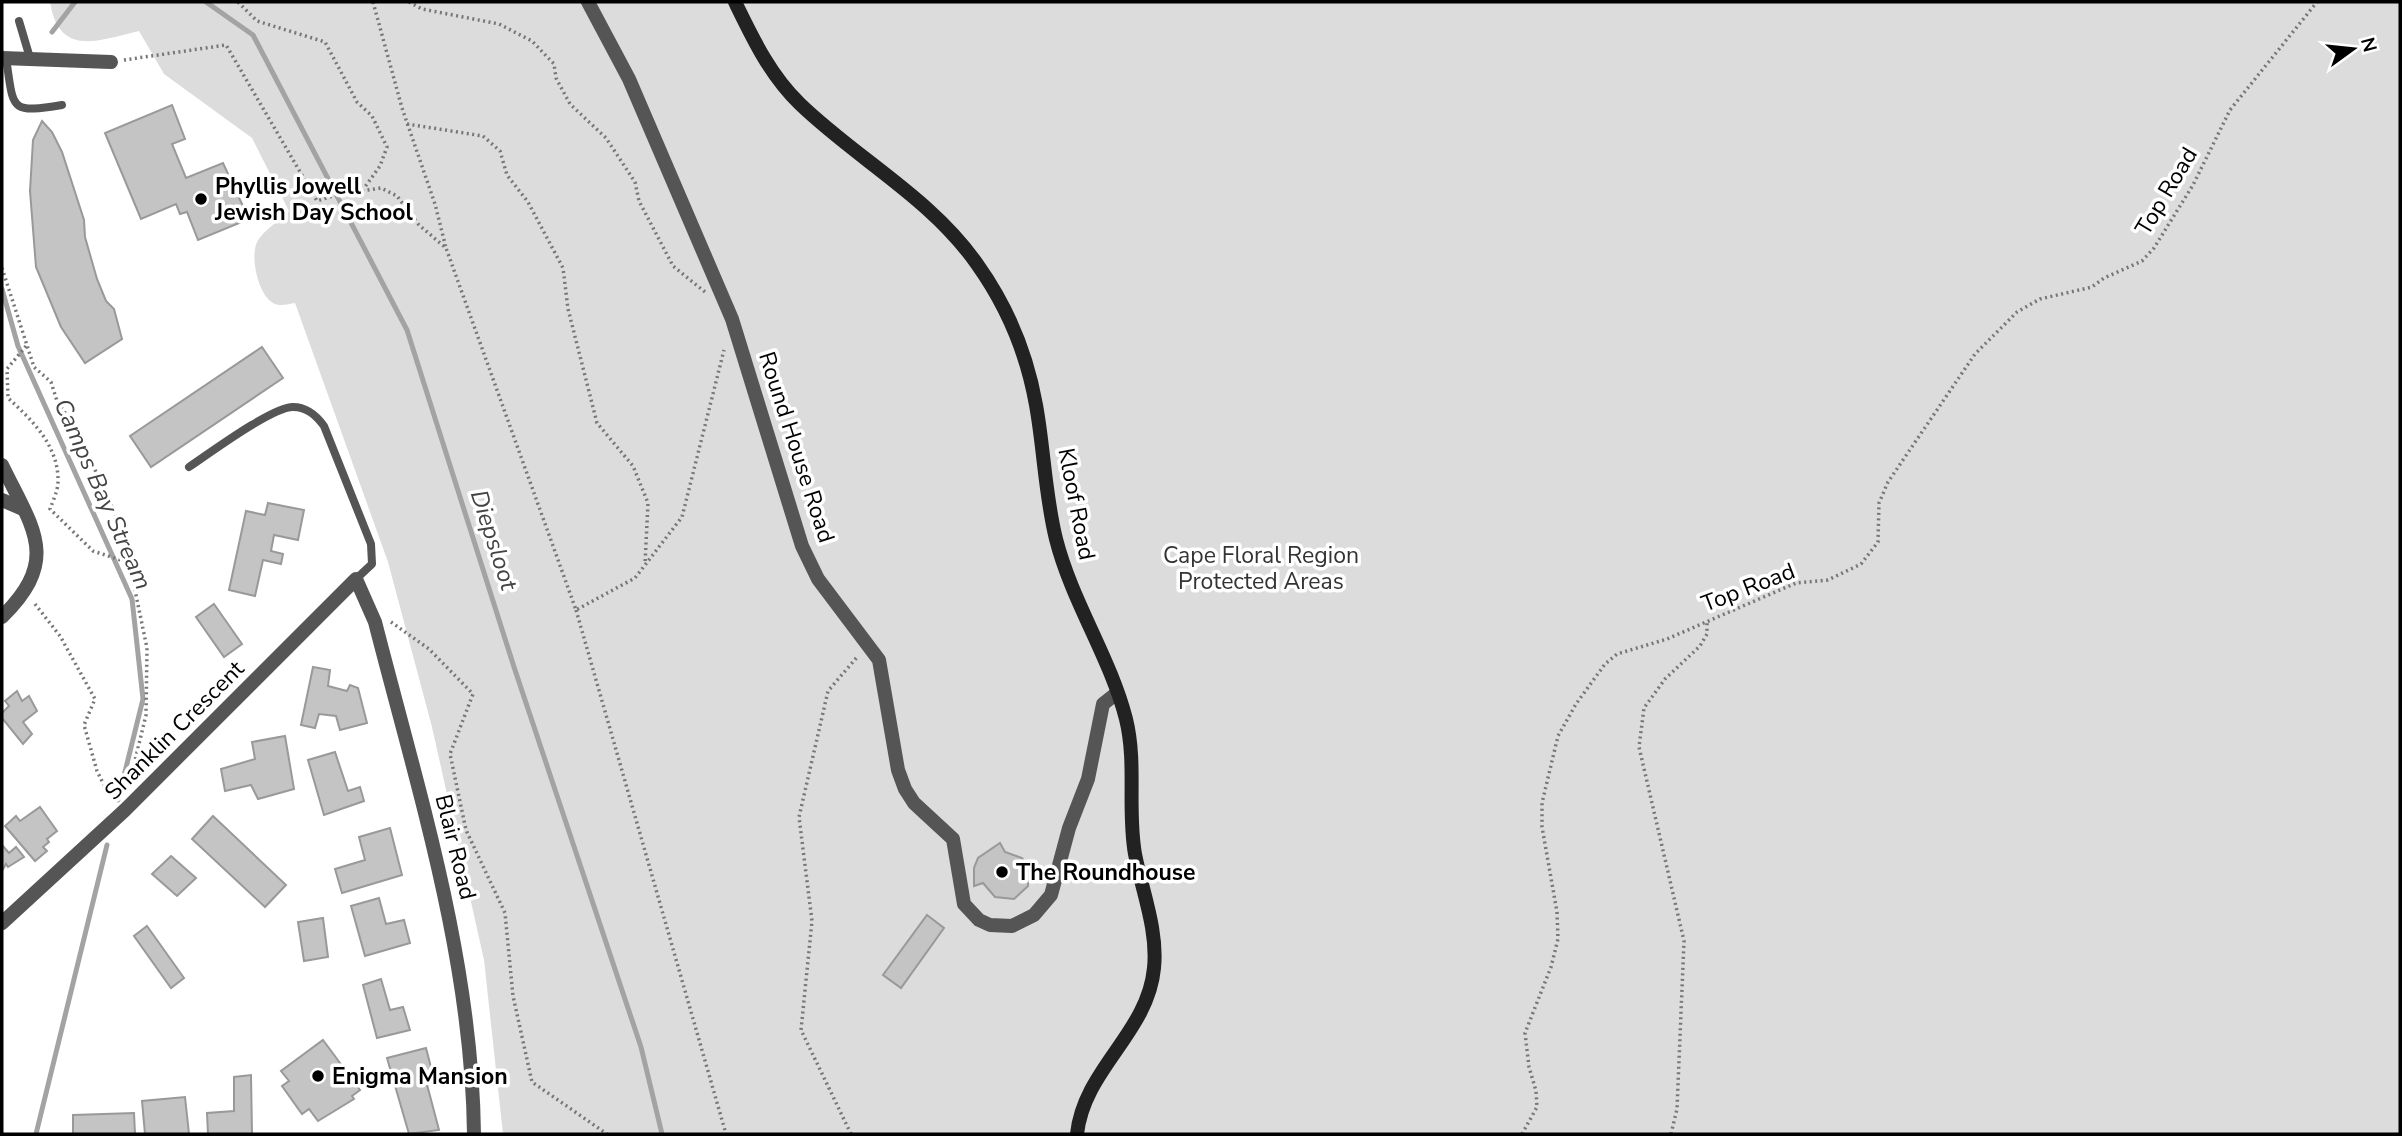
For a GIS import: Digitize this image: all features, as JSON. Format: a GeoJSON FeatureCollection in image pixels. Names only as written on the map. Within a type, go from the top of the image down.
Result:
{"type":"FeatureCollection","features":[{"type":"Feature","properties":{"kind":"main road","name":"Kloof Road"},"geometry":{"type":"LineString","coordinates":[[735,2],[766,62],[785,88],[818,121],[951,232],[973,258],[1000,301],[1017,339],[1032,389],[1060,551],[1116,693],[1130,739],[1131,827],[1153,939],[1155,965],[1145,1006],[1089,1090],[1079,1116],[1077,1134]]}},
{"type":"Feature","properties":{"kind":"street","name":"Round House Road"},"geometry":{"type":"LineString","coordinates":[[588,2],[629,79],[720,290],[771,436],[802,546],[826,590],[869,642],[879,660],[898,770],[905,789],[914,803],[953,839],[964,904],[979,920],[990,925],[1012,926],[1034,915],[1051,895],[1069,828],[1088,779],[1103,704],[1116,693]]}},
{"type":"Feature","properties":{"kind":"street"},"geometry":{"type":"LineString","coordinates":[[4,58],[111,62]]}},
{"type":"Feature","properties":{"kind":"street"},"geometry":{"type":"LineString","coordinates":[[2,465],[23,509],[36,545],[38,562],[25,591],[2,617]]}},
{"type":"Feature","properties":{"kind":"street"},"geometry":{"type":"LineString","coordinates":[[2,500],[23,509]]}},
{"type":"Feature","properties":{"kind":"street","name":"Blair Road"},"geometry":{"type":"LineString","coordinates":[[356,579],[375,622],[451,920],[466,1029],[474,1134]]}},
{"type":"Feature","properties":{"kind":"street","name":"Shanklin Crescent"},"geometry":{"type":"LineString","coordinates":[[2,923],[149,787],[356,579]]}},
{"type":"Feature","properties":{"kind":"lane"},"geometry":{"type":"LineString","coordinates":[[19,21],[30,58]]}},
{"type":"Feature","properties":{"kind":"lane"},"geometry":{"type":"LineString","coordinates":[[4,58],[17,107],[26,111],[62,105]]}},
{"type":"Feature","properties":{"kind":"lane","name":"Shanklin Crescent"},"geometry":{"type":"LineString","coordinates":[[189,467],[280,409],[306,409],[324,426],[368,532],[372,564],[356,579]]}},
{"type":"Feature","properties":{"kind":"path"},"geometry":{"type":"LineString","coordinates":[[238,2],[257,21],[325,42],[357,102],[372,116],[387,147],[380,166],[362,191]]}},
{"type":"Feature","properties":{"kind":"path"},"geometry":{"type":"LineString","coordinates":[[373,2],[407,124],[435,204],[446,248],[576,610],[726,1134]]}},
{"type":"Feature","properties":{"kind":"path"},"geometry":{"type":"LineString","coordinates":[[410,2],[422,9],[499,24],[531,41],[554,64],[556,78],[570,104],[606,138],[635,182],[639,201],[673,266],[702,293],[720,290]]}},
{"type":"Feature","properties":{"kind":"path","name":"Top Road"},"geometry":{"type":"LineString","coordinates":[[1522,1134],[1536,1107],[1536,1091],[1529,1067],[1525,1033],[1551,967],[1558,939],[1557,912],[1544,840],[1542,803],[1558,736],[1576,704],[1605,664],[1617,654],[1667,639],[1796,583],[1828,580],[1861,564],[1878,542],[1879,503],[1888,482],[1975,354],[2017,312],[2040,299],[2092,287],[2104,278],[2142,261],[2154,248],[2193,185],[2230,110],[2317,2]]}},
{"type":"Feature","properties":{"kind":"path"},"geometry":{"type":"LineString","coordinates":[[111,62],[226,46],[317,201],[381,188],[397,195],[419,225],[446,248]]}},
{"type":"Feature","properties":{"kind":"path"},"geometry":{"type":"LineString","coordinates":[[407,124],[483,136],[500,151],[507,175],[528,202],[540,224],[563,268],[568,309],[597,423],[633,466],[648,503],[644,566]]}},
{"type":"Feature","properties":{"kind":"path"},"geometry":{"type":"LineString","coordinates":[[2,268],[24,348],[34,367],[51,382],[57,401],[76,429],[122,528],[147,648],[146,715],[131,777]]}},
{"type":"Feature","properties":{"kind":"path"},"geometry":{"type":"LineString","coordinates":[[576,610],[635,578],[682,517],[726,345]]}},
{"type":"Feature","properties":{"kind":"path"},"geometry":{"type":"LineString","coordinates":[[24,348],[7,369],[8,398],[39,427],[51,451],[58,483],[50,509],[93,551],[130,562]]}},
{"type":"Feature","properties":{"kind":"path"},"geometry":{"type":"LineString","coordinates":[[25,591],[60,636],[95,699],[83,725],[97,771],[107,791],[125,781]]}},
{"type":"Feature","properties":{"kind":"path"},"geometry":{"type":"LineString","coordinates":[[367,604],[429,649],[473,694],[450,754],[466,830],[505,913],[513,996],[532,1082],[607,1134]]}},
{"type":"Feature","properties":{"kind":"path"},"geometry":{"type":"LineString","coordinates":[[1671,1134],[1677,1109],[1685,941],[1639,747],[1644,708],[1665,679],[1700,646],[1707,634],[1707,622]]}},
{"type":"Feature","properties":{"kind":"path"},"geometry":{"type":"LineString","coordinates":[[850,1134],[801,1030],[812,921],[799,817],[828,691],[869,642]]}},
{"type":"Feature","properties":{"kind":"green space","name":"Cape Floral Region Protected Areas"},"geometry":{"type":"Polygon","coordinates":[[[50,2],[2400,2],[2400,1134],[503,1134],[484,960],[432,727],[388,562],[295,303],[273,303],[263,292],[257,275],[254,257],[257,242],[289,211],[252,138],[164,74],[139,31],[95,41],[71,38],[62,31],[55,19],[50,2]]]}},
{"type":"Feature","properties":{"kind":"building"},"geometry":{"type":"Polygon","coordinates":[[[172,105],[185,139],[172,144],[186,178],[223,163],[249,219],[198,240],[187,212],[180,214],[176,204],[141,219],[105,133],[172,105]]]}},
{"type":"Feature","properties":{"kind":"building"},"geometry":{"type":"Polygon","coordinates":[[[42,121],[52,132],[62,152],[84,220],[85,237],[97,279],[106,301],[114,309],[122,339],[85,363],[61,327],[36,267],[30,191],[33,140],[42,121]]]}},
{"type":"Feature","properties":{"kind":"building"},"geometry":{"type":"Polygon","coordinates":[[[262,347],[283,378],[151,467],[130,436],[262,347]]]}},
{"type":"Feature","properties":{"kind":"building"},"geometry":{"type":"Polygon","coordinates":[[[268,503],[304,510],[298,540],[274,535],[271,551],[283,554],[281,564],[263,560],[255,596],[229,590],[246,511],[265,515],[268,503]]]}},
{"type":"Feature","properties":{"kind":"building"},"geometry":{"type":"Polygon","coordinates":[[[214,604],[242,644],[224,657],[196,617],[214,604]]]}},
{"type":"Feature","properties":{"kind":"building"},"geometry":{"type":"Polygon","coordinates":[[[313,667],[330,670],[328,686],[347,691],[350,685],[358,688],[367,723],[340,730],[336,716],[319,714],[315,728],[301,725],[313,667]]]}},
{"type":"Feature","properties":{"kind":"building"},"geometry":{"type":"Polygon","coordinates":[[[17,691],[22,701],[29,696],[37,711],[23,722],[32,734],[23,744],[2,718],[2,713],[9,706],[5,701],[17,691]]]}},
{"type":"Feature","properties":{"kind":"building"},"geometry":{"type":"Polygon","coordinates":[[[285,736],[294,789],[258,799],[251,785],[225,791],[221,769],[255,759],[252,742],[285,736]]]}},
{"type":"Feature","properties":{"kind":"building"},"geometry":{"type":"Polygon","coordinates":[[[335,752],[348,791],[360,787],[364,801],[324,815],[308,760],[335,752]]]}},
{"type":"Feature","properties":{"kind":"building"},"geometry":{"type":"Polygon","coordinates":[[[40,807],[57,831],[47,839],[49,842],[43,847],[47,851],[35,861],[5,826],[16,816],[20,821],[40,807]]]}},
{"type":"Feature","properties":{"kind":"building"},"geometry":{"type":"Polygon","coordinates":[[[213,816],[286,885],[265,907],[192,839],[213,816]]]}},
{"type":"Feature","properties":{"kind":"building"},"geometry":{"type":"Polygon","coordinates":[[[390,828],[402,875],[342,893],[335,869],[365,860],[359,837],[390,828]]]}},
{"type":"Feature","properties":{"kind":"building","name":"The Roundhouse"},"geometry":{"type":"Polygon","coordinates":[[[1000,843],[1005,852],[1022,858],[1028,866],[1028,886],[1014,899],[995,897],[983,883],[974,886],[974,868],[978,858],[1000,843]]]}},
{"type":"Feature","properties":{"kind":"building"},"geometry":{"type":"Polygon","coordinates":[[[2,845],[9,853],[16,847],[24,857],[8,867],[6,864],[2,871],[2,845]]]}},
{"type":"Feature","properties":{"kind":"building"},"geometry":{"type":"Polygon","coordinates":[[[171,856],[196,878],[177,896],[152,874],[171,856]]]}},
{"type":"Feature","properties":{"kind":"building"},"geometry":{"type":"Polygon","coordinates":[[[379,898],[386,924],[404,920],[410,943],[365,956],[351,906],[379,898]]]}},
{"type":"Feature","properties":{"kind":"building"},"geometry":{"type":"Polygon","coordinates":[[[927,915],[944,928],[901,988],[883,975],[927,915]]]}},
{"type":"Feature","properties":{"kind":"building"},"geometry":{"type":"Polygon","coordinates":[[[323,918],[328,957],[304,961],[298,922],[323,918]]]}},
{"type":"Feature","properties":{"kind":"building"},"geometry":{"type":"Polygon","coordinates":[[[147,926],[184,978],[171,988],[134,936],[147,926]]]}},
{"type":"Feature","properties":{"kind":"building"},"geometry":{"type":"Polygon","coordinates":[[[381,979],[390,1010],[403,1007],[410,1030],[377,1038],[363,985],[381,979]]]}},
{"type":"Feature","properties":{"kind":"building","name":"Enigma Mansion"},"geometry":{"type":"Polygon","coordinates":[[[323,1040],[360,1090],[352,1096],[354,1099],[318,1121],[309,1109],[302,1114],[282,1086],[289,1081],[281,1071],[323,1040]]]}},
{"type":"Feature","properties":{"kind":"building"},"geometry":{"type":"Polygon","coordinates":[[[426,1048],[433,1075],[425,1077],[439,1130],[409,1134],[387,1058],[426,1048]]]}},
{"type":"Feature","properties":{"kind":"building"},"geometry":{"type":"Polygon","coordinates":[[[251,1075],[252,1134],[208,1134],[207,1113],[234,1111],[234,1077],[251,1075]]]}},
{"type":"Feature","properties":{"kind":"building"},"geometry":{"type":"Polygon","coordinates":[[[185,1097],[189,1134],[145,1134],[142,1101],[185,1097]]]}},
{"type":"Feature","properties":{"kind":"building"},"geometry":{"type":"Polygon","coordinates":[[[134,1113],[135,1134],[73,1134],[73,1115],[134,1113]]]}},
{"type":"Feature","properties":{"kind":"waterway","name":"Camps Bay Stream"},"geometry":{"type":"LineString","coordinates":[[52,32],[75,2]]}},
{"type":"Feature","properties":{"kind":"waterway","name":"Diepsloot"},"geometry":{"type":"LineString","coordinates":[[206,2],[253,35],[407,330],[514,667],[641,1047],[662,1134]]}},
{"type":"Feature","properties":{"kind":"waterway","name":"Camps Bay Stream"},"geometry":{"type":"LineString","coordinates":[[2,289],[18,346],[132,599],[143,699],[118,800]]}},
{"type":"Feature","properties":{"kind":"waterway","name":"Camps Bay Stream"},"geometry":{"type":"LineString","coordinates":[[36,1134],[107,845]]}},
{"type":"Feature","properties":{"kind":"place","name":"Phyllis Jowell Jewish Day School"},"geometry":{"type":"Point","coordinates":[201,199]}},
{"type":"Feature","properties":{"kind":"place","name":"The Roundhouse"},"geometry":{"type":"Point","coordinates":[1002,872]}},
{"type":"Feature","properties":{"kind":"place","name":"Enigma Mansion"},"geometry":{"type":"Point","coordinates":[318,1076]}}]}
